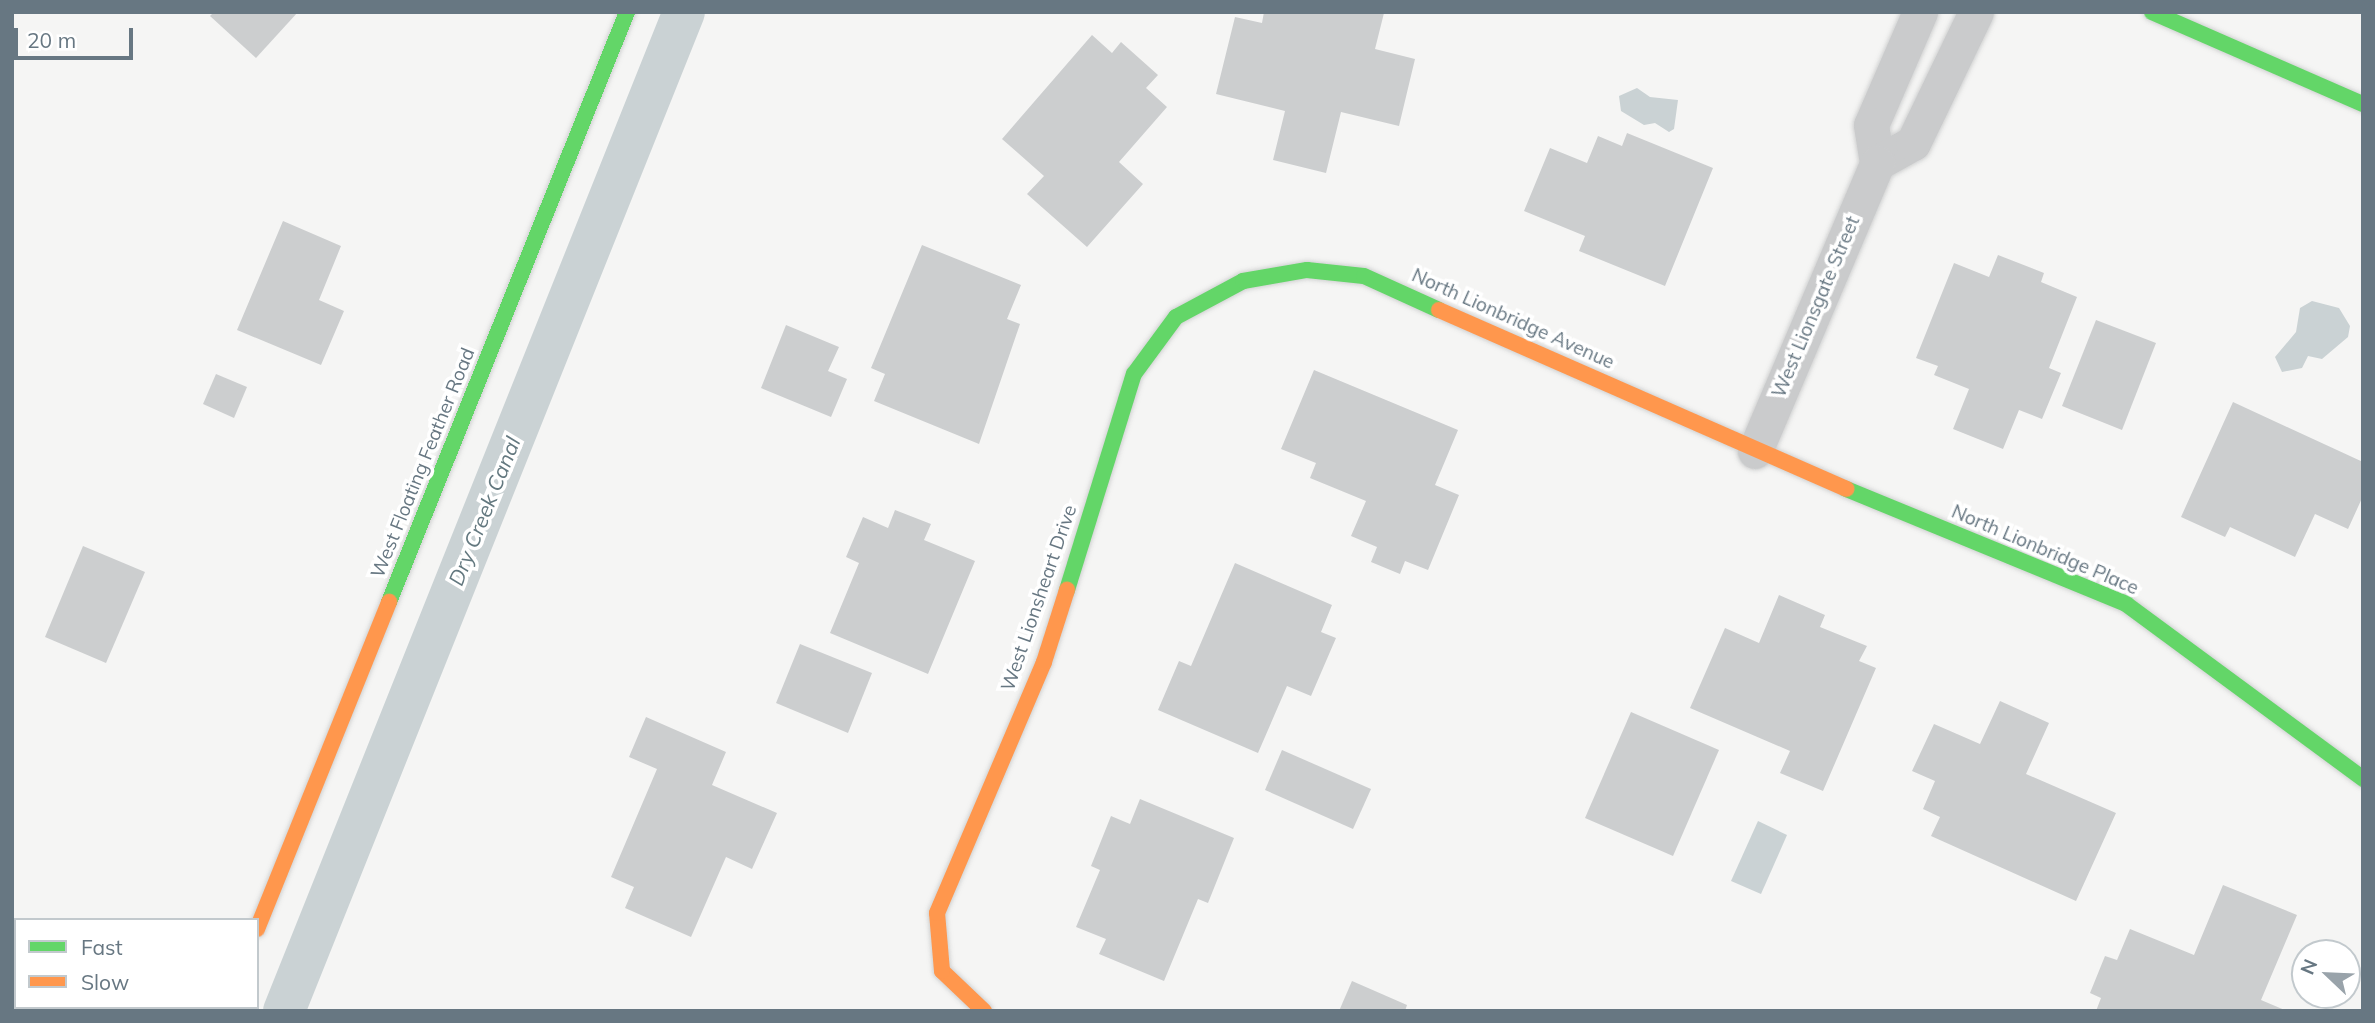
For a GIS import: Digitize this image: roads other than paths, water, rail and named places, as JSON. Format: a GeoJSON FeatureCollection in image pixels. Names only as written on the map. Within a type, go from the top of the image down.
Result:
{"type":"FeatureCollection","features":[{"type":"Feature","properties":{"kind":"street","name":"West Floating Feather Road"},"geometry":{"type":"LineString","coordinates":[[259,924],[627,12]]}},
{"type":"Feature","properties":{"kind":"street"},"geometry":{"type":"LineString","coordinates":[[1920,12],[1871,125],[1877,163],[1913,143],[1976,12]]}},
{"type":"Feature","properties":{"kind":"street"},"geometry":{"type":"LineString","coordinates":[[2152,12],[2363,104]]}},
{"type":"Feature","properties":{"kind":"street","name":"West Lionsgate Street"},"geometry":{"type":"LineString","coordinates":[[1755,451],[1877,163]]}},
{"type":"Feature","properties":{"kind":"street","name":"North Lionbridge Avenue"},"geometry":{"type":"LineString","coordinates":[[1243,281],[1307,270],[1364,276],[1755,451]]}},
{"type":"Feature","properties":{"kind":"street","name":"West Lionsheart Drive"},"geometry":{"type":"LineString","coordinates":[[984,1011],[942,971],[937,913],[1044,662],[1134,374],[1177,317],[1243,281]]}},
{"type":"Feature","properties":{"kind":"street","name":"North Lionbridge Place"},"geometry":{"type":"LineString","coordinates":[[1755,451],[2126,604],[2363,779]]}},
{"type":"Feature","properties":{"kind":"waterway","name":"Dry Creek Canal"},"geometry":{"type":"LineString","coordinates":[[284,1011],[684,12]]}}]}
